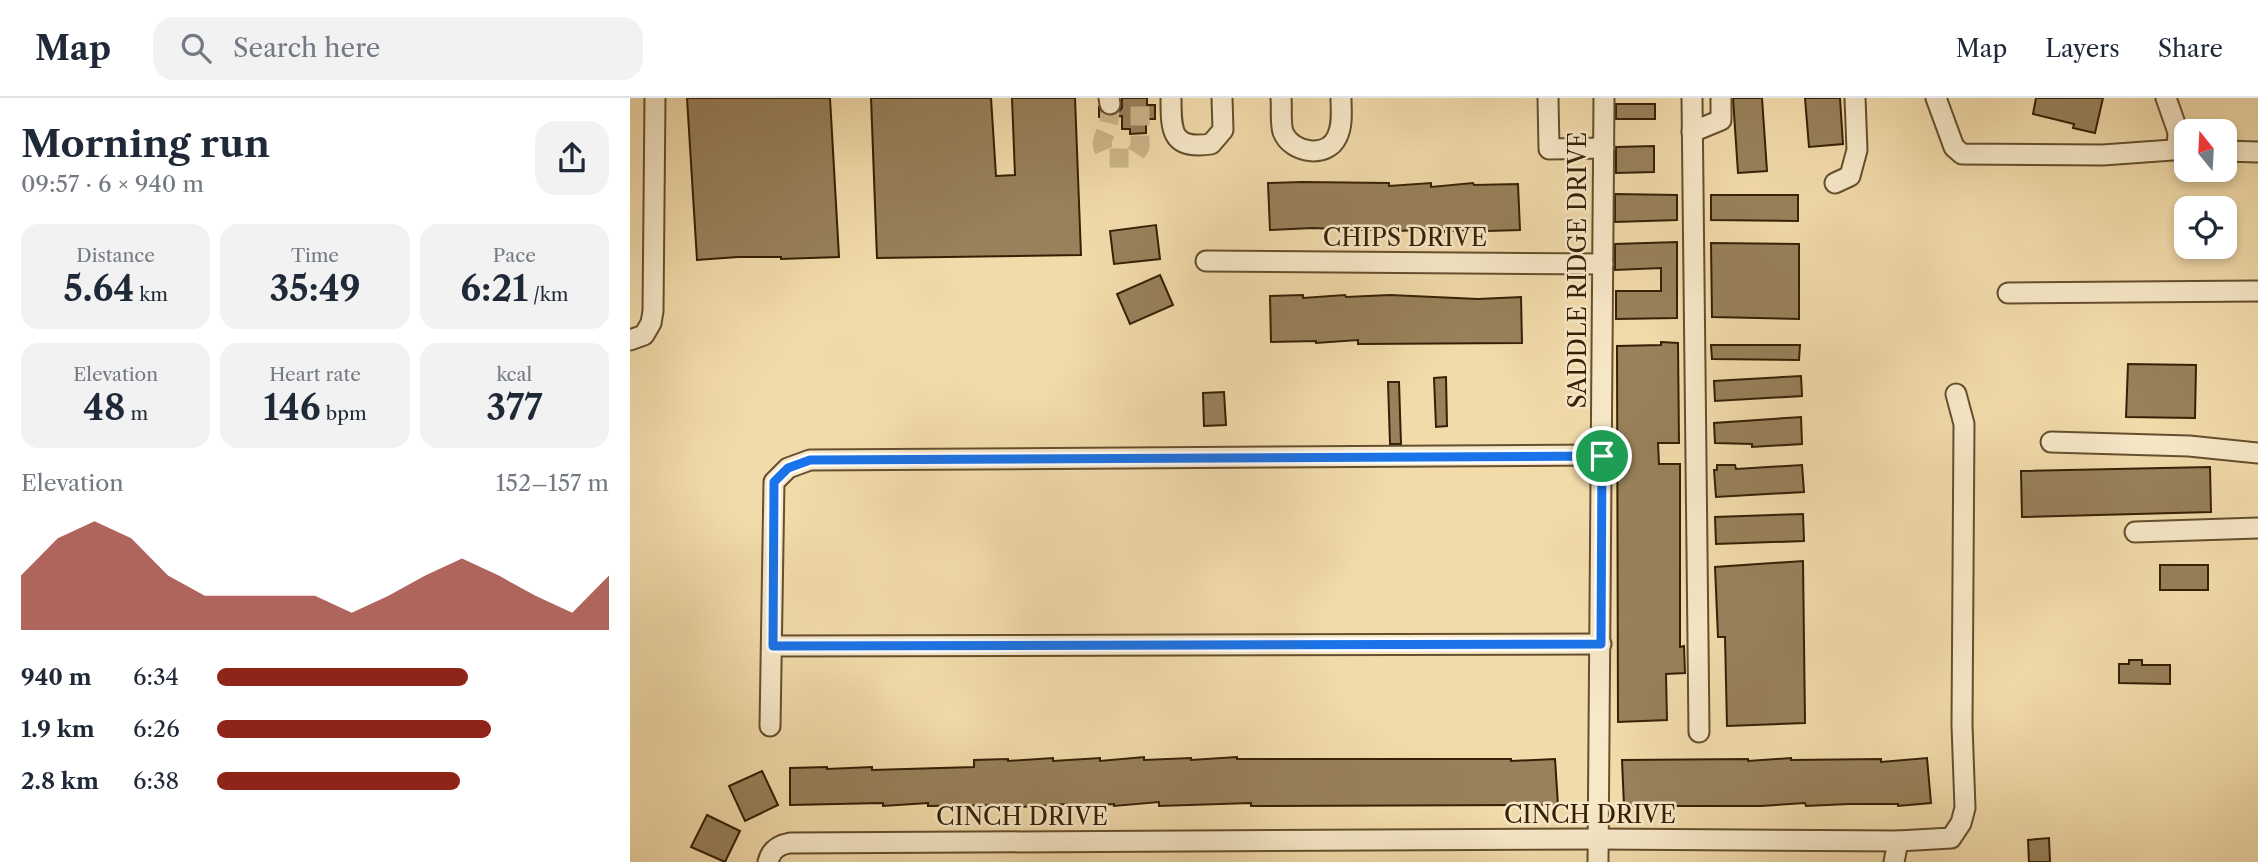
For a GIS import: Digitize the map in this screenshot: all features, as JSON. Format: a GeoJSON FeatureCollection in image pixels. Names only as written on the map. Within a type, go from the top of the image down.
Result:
{"type":"FeatureCollection","features":[{"type":"Feature","properties":{"kind":"street"},"geometry":{"type":"LineString","coordinates":[[637,338],[651,323],[653,301],[655,98]]}},
{"type":"Feature","properties":{"kind":"street"},"geometry":{"type":"LineString","coordinates":[[1171,98],[1171,130],[1182,143],[1195,145],[1211,144],[1223,130],[1222,98]]}},
{"type":"Feature","properties":{"kind":"street"},"geometry":{"type":"LineString","coordinates":[[1281,98],[1282,130],[1289,141],[1300,149],[1313,151],[1325,148],[1337,139],[1341,123],[1341,98]]}},
{"type":"Feature","properties":{"kind":"street"},"geometry":{"type":"LineString","coordinates":[[1548,98],[1549,149],[1604,148]]}},
{"type":"Feature","properties":{"kind":"street","name":"SADDLE RIDGE DRIVE"},"geometry":{"type":"LineString","coordinates":[[1598,862],[1604,98]]}},
{"type":"Feature","properties":{"kind":"street"},"geometry":{"type":"LineString","coordinates":[[1692,98],[1699,732]]}},
{"type":"Feature","properties":{"kind":"street"},"geometry":{"type":"LineString","coordinates":[[1692,132],[1721,120],[1721,98]]}},
{"type":"Feature","properties":{"kind":"street"},"geometry":{"type":"LineString","coordinates":[[1835,183],[1850,176],[1857,150],[1855,98]]}},
{"type":"Feature","properties":{"kind":"street"},"geometry":{"type":"LineString","coordinates":[[1936,98],[1954,147],[1962,154],[2103,155],[2174,150]]}},
{"type":"Feature","properties":{"kind":"street"},"geometry":{"type":"LineString","coordinates":[[2166,98],[2174,121]]}},
{"type":"Feature","properties":{"kind":"street"},"geometry":{"type":"LineString","coordinates":[[2237,151],[2258,152]]}},
{"type":"Feature","properties":{"kind":"street","name":"CHIPS DRIVE"},"geometry":{"type":"LineString","coordinates":[[1206,261],[1603,264]]}},
{"type":"Feature","properties":{"kind":"street"},"geometry":{"type":"LineString","coordinates":[[2008,293],[2258,291]]}},
{"type":"Feature","properties":{"kind":"street","name":"CINCH DRIVE"},"geometry":{"type":"LineString","coordinates":[[768,862],[770,853],[779,845],[790,843],[1598,839],[1898,841],[1951,838],[1961,823],[1965,808],[1962,765],[1964,424],[1956,394]]}},
{"type":"Feature","properties":{"kind":"street"},"geometry":{"type":"LineString","coordinates":[[2051,442],[2189,446],[2258,453]]}},
{"type":"Feature","properties":{"kind":"street"},"geometry":{"type":"LineString","coordinates":[[770,726],[774,482],[788,468],[810,460],[1602,456]]}},
{"type":"Feature","properties":{"kind":"street"},"geometry":{"type":"LineString","coordinates":[[2135,531],[2258,528]]}},
{"type":"Feature","properties":{"kind":"street"},"geometry":{"type":"LineString","coordinates":[[773,646],[1601,644]]}},
{"type":"Feature","properties":{"kind":"street"},"geometry":{"type":"LineString","coordinates":[[1894,862],[1898,841]]}},
{"type":"Feature","properties":{"kind":"building"},"geometry":{"type":"Polygon","coordinates":[[[687,98],[830,98],[839,257],[738,257],[697,260],[687,98]]]}},
{"type":"Feature","properties":{"kind":"building"},"geometry":{"type":"Polygon","coordinates":[[[871,98],[991,98],[996,176],[1015,175],[1012,98],[1075,98],[1081,255],[877,258],[871,98]]]}},
{"type":"Feature","properties":{"kind":"building"},"geometry":{"type":"Polygon","coordinates":[[[1122,98],[1147,98],[1147,105],[1155,105],[1155,119],[1146,119],[1146,133],[1130,134],[1130,129],[1122,129],[1122,116],[1099,117],[1099,108],[1106,116],[1117,114],[1122,108],[1122,98]]]}},
{"type":"Feature","properties":{"kind":"building"},"geometry":{"type":"Polygon","coordinates":[[[1733,98],[1762,98],[1767,171],[1738,173],[1733,98]]]}},
{"type":"Feature","properties":{"kind":"building"},"geometry":{"type":"Polygon","coordinates":[[[1805,98],[1840,98],[1843,144],[1809,147],[1805,98]]]}},
{"type":"Feature","properties":{"kind":"building"},"geometry":{"type":"Polygon","coordinates":[[[2036,98],[2103,98],[2095,133],[2073,128],[2074,124],[2033,114],[2036,98]]]}},
{"type":"Feature","properties":{"kind":"building"},"geometry":{"type":"Polygon","coordinates":[[[1616,104],[1655,104],[1655,119],[1616,119],[1616,104]]]}},
{"type":"Feature","properties":{"kind":"building"},"geometry":{"type":"Polygon","coordinates":[[[1654,146],[1654,172],[1616,173],[1616,147],[1654,146]]]}},
{"type":"Feature","properties":{"kind":"building"},"geometry":{"type":"Polygon","coordinates":[[[1268,183],[1389,183],[1389,186],[1431,183],[1431,187],[1473,183],[1518,184],[1520,230],[1270,230],[1268,183]]]}},
{"type":"Feature","properties":{"kind":"building"},"geometry":{"type":"Polygon","coordinates":[[[1615,194],[1677,195],[1677,220],[1615,222],[1615,194]]]}},
{"type":"Feature","properties":{"kind":"building"},"geometry":{"type":"Polygon","coordinates":[[[1711,195],[1798,195],[1798,221],[1711,220],[1711,195]]]}},
{"type":"Feature","properties":{"kind":"building"},"geometry":{"type":"Polygon","coordinates":[[[1156,225],[1160,259],[1114,264],[1110,231],[1156,225]]]}},
{"type":"Feature","properties":{"kind":"building"},"geometry":{"type":"Polygon","coordinates":[[[1677,242],[1677,318],[1616,319],[1616,291],[1661,291],[1661,268],[1615,270],[1615,244],[1677,242]]]}},
{"type":"Feature","properties":{"kind":"building"},"geometry":{"type":"Polygon","coordinates":[[[1711,243],[1799,244],[1799,319],[1712,317],[1711,243]]]}},
{"type":"Feature","properties":{"kind":"building"},"geometry":{"type":"Polygon","coordinates":[[[1160,275],[1173,305],[1130,324],[1117,294],[1160,275]]]}},
{"type":"Feature","properties":{"kind":"building"},"geometry":{"type":"Polygon","coordinates":[[[1303,295],[1303,298],[1345,295],[1478,299],[1521,297],[1522,343],[1358,344],[1358,340],[1271,342],[1270,296],[1303,295]]]}},
{"type":"Feature","properties":{"kind":"building"},"geometry":{"type":"Polygon","coordinates":[[[1661,342],[1678,343],[1679,443],[1658,443],[1659,464],[1680,464],[1680,647],[1684,646],[1685,673],[1666,674],[1667,720],[1618,722],[1617,346],[1661,345],[1661,342]]]}},
{"type":"Feature","properties":{"kind":"building"},"geometry":{"type":"Polygon","coordinates":[[[1711,345],[1800,345],[1799,360],[1712,359],[1711,345]]]}},
{"type":"Feature","properties":{"kind":"building"},"geometry":{"type":"Polygon","coordinates":[[[2128,364],[2196,365],[2195,418],[2126,417],[2128,364]]]}},
{"type":"Feature","properties":{"kind":"building"},"geometry":{"type":"Polygon","coordinates":[[[1801,376],[1802,396],[1715,401],[1714,381],[1801,376]]]}},
{"type":"Feature","properties":{"kind":"building"},"geometry":{"type":"Polygon","coordinates":[[[1446,377],[1447,426],[1436,427],[1434,378],[1446,377]]]}},
{"type":"Feature","properties":{"kind":"building"},"geometry":{"type":"Polygon","coordinates":[[[1388,382],[1399,382],[1401,444],[1390,444],[1388,382]]]}},
{"type":"Feature","properties":{"kind":"building"},"geometry":{"type":"Polygon","coordinates":[[[1224,392],[1226,425],[1204,426],[1203,393],[1224,392]]]}},
{"type":"Feature","properties":{"kind":"building"},"geometry":{"type":"Polygon","coordinates":[[[1801,417],[1802,444],[1752,447],[1752,444],[1715,443],[1714,423],[1801,417]]]}},
{"type":"Feature","properties":{"kind":"building"},"geometry":{"type":"Polygon","coordinates":[[[1717,465],[1735,465],[1736,469],[1802,465],[1804,492],[1716,497],[1714,470],[1717,470],[1717,465]]]}},
{"type":"Feature","properties":{"kind":"building"},"geometry":{"type":"Polygon","coordinates":[[[2210,467],[2211,512],[2022,517],[2021,471],[2210,467]]]}},
{"type":"Feature","properties":{"kind":"building"},"geometry":{"type":"Polygon","coordinates":[[[1803,514],[1804,541],[1716,544],[1715,517],[1803,514]]]}},
{"type":"Feature","properties":{"kind":"building"},"geometry":{"type":"Polygon","coordinates":[[[1803,561],[1805,723],[1727,726],[1725,637],[1718,637],[1715,567],[1803,561]]]}},
{"type":"Feature","properties":{"kind":"building"},"geometry":{"type":"Polygon","coordinates":[[[2160,565],[2208,565],[2208,590],[2160,590],[2160,565]]]}},
{"type":"Feature","properties":{"kind":"building"},"geometry":{"type":"Polygon","coordinates":[[[2129,660],[2142,660],[2142,665],[2170,665],[2170,684],[2119,683],[2119,664],[2129,664],[2129,660]]]}},
{"type":"Feature","properties":{"kind":"building"},"geometry":{"type":"Polygon","coordinates":[[[1144,757],[1144,760],[1237,757],[1511,761],[1555,759],[1558,805],[1251,806],[1251,803],[1159,806],[1159,802],[1067,807],[1067,804],[1021,807],[928,806],[928,803],[883,806],[883,803],[790,805],[790,768],[872,767],[872,770],[974,767],[974,760],[1053,758],[1053,761],[1100,758],[1100,761],[1144,757]]]}},
{"type":"Feature","properties":{"kind":"building"},"geometry":{"type":"Polygon","coordinates":[[[1791,758],[1881,759],[1881,762],[1927,758],[1931,803],[1898,806],[1806,806],[1805,803],[1761,806],[1624,806],[1622,760],[1748,761],[1791,758]]]}},
{"type":"Feature","properties":{"kind":"building"},"geometry":{"type":"Polygon","coordinates":[[[762,771],[778,805],[745,821],[729,786],[762,771]]]}},
{"type":"Feature","properties":{"kind":"building"},"geometry":{"type":"Polygon","coordinates":[[[707,815],[740,831],[725,862],[691,847],[707,815]]]}},
{"type":"Feature","properties":{"kind":"building"},"geometry":{"type":"Polygon","coordinates":[[[2049,838],[2050,862],[2029,862],[2028,840],[2049,838]]]}},
{"type":"Feature","properties":{"kind":"tunnel"},"geometry":{"type":"LineString","coordinates":[[1110,104],[1109,121],[1102,143],[1104,152],[1108,158],[1133,158],[1140,147],[1140,98]]}},
{"type":"Feature","properties":{"kind":"route"},"geometry":{"type":"LineString","coordinates":[[1602,456],[1601,644],[773,646],[774,482],[788,468],[810,460],[1602,456]]}}]}
